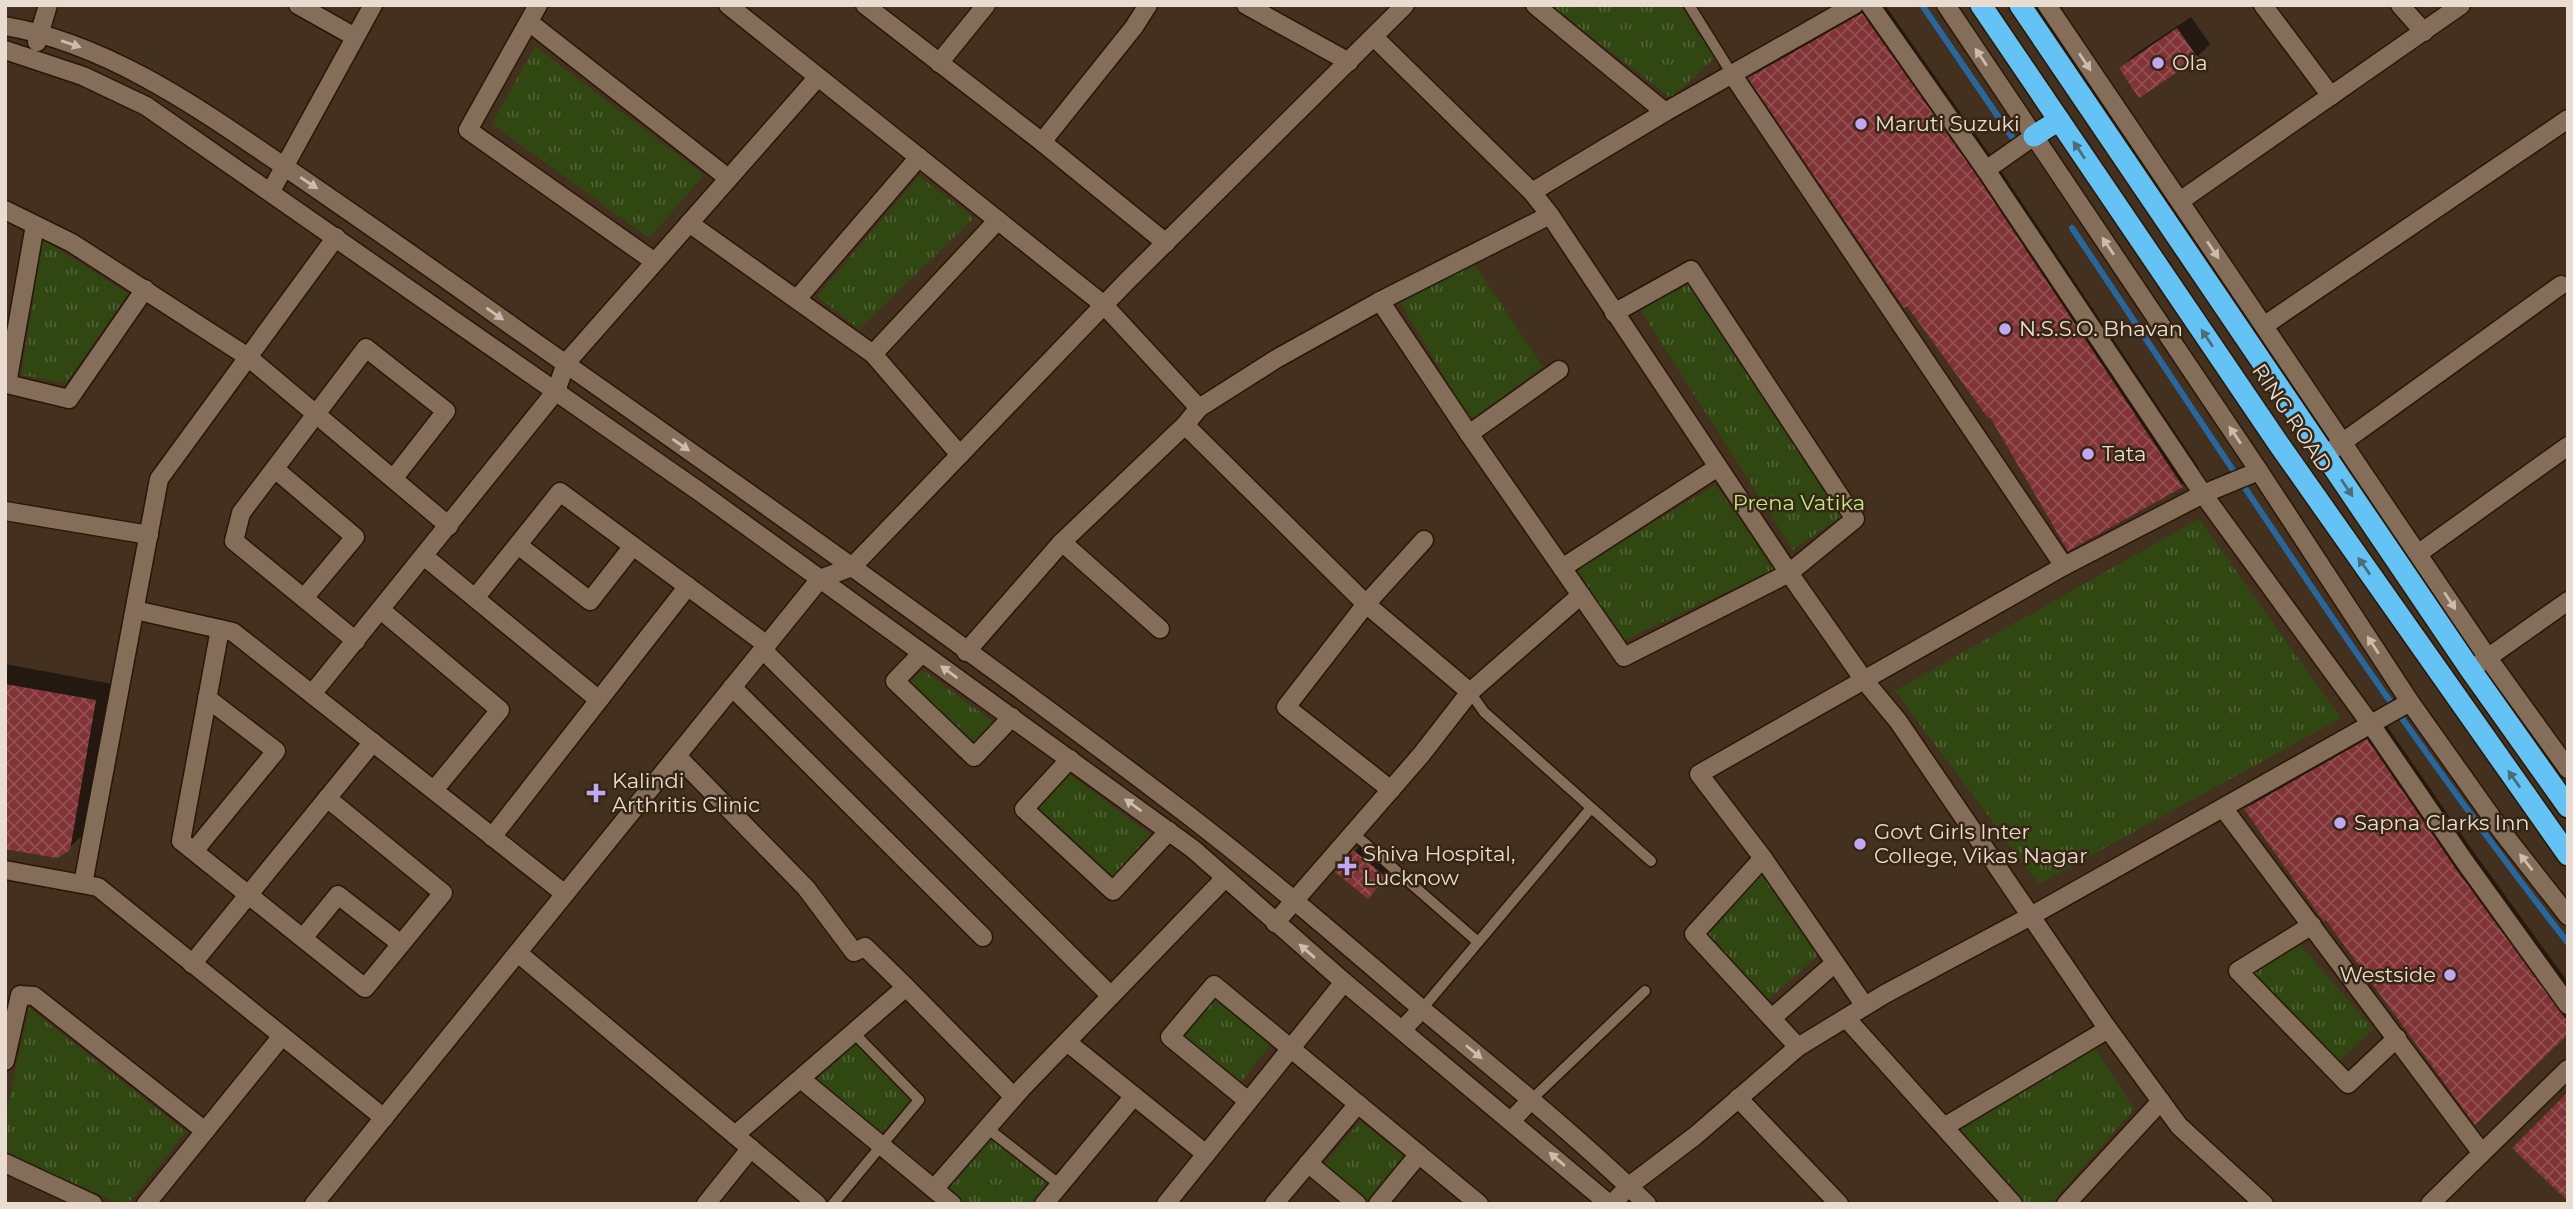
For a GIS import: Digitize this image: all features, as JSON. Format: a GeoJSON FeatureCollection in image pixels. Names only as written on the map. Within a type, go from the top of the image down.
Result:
{"type":"FeatureCollection","features":[{"type":"Feature","properties":{"kind":"highway","name":"RING ROAD"},"geometry":{"type":"LineString","coordinates":[[1981,5],[2286,454],[2568,855]]}},
{"type":"Feature","properties":{"kind":"highway","name":"RING ROAD"},"geometry":{"type":"LineString","coordinates":[[2020,5],[2325,455],[2479,664],[2568,807]]}},
{"type":"Feature","properties":{"kind":"highway"},"geometry":{"type":"LineString","coordinates":[[2029,140],[2059,120]]}},
{"type":"Feature","properties":{"kind":"street"},"geometry":{"type":"LineString","coordinates":[[35,59],[38,33],[48,5]]}},
{"type":"Feature","properties":{"kind":"street"},"geometry":{"type":"LineString","coordinates":[[298,5],[355,37]]}},
{"type":"Feature","properties":{"kind":"street"},"geometry":{"type":"LineString","coordinates":[[271,191],[373,5]]}},
{"type":"Feature","properties":{"kind":"street"},"geometry":{"type":"LineString","coordinates":[[538,5],[468,130],[655,262]]}},
{"type":"Feature","properties":{"kind":"street"},"geometry":{"type":"LineString","coordinates":[[728,5],[1104,305],[1199,408]]}},
{"type":"Feature","properties":{"kind":"street"},"geometry":{"type":"LineString","coordinates":[[865,5],[1042,142],[1166,243]]}},
{"type":"Feature","properties":{"kind":"street"},"geometry":{"type":"LineString","coordinates":[[939,64],[986,5]]}},
{"type":"Feature","properties":{"kind":"street"},"geometry":{"type":"LineString","coordinates":[[1042,142],[1134,27],[1148,5]]}},
{"type":"Feature","properties":{"kind":"street"},"geometry":{"type":"LineString","coordinates":[[314,1204],[820,579],[852,567],[1104,305],[1405,5]]}},
{"type":"Feature","properties":{"kind":"street"},"geometry":{"type":"LineString","coordinates":[[1535,5],[1665,112]]}},
{"type":"Feature","properties":{"kind":"street"},"geometry":{"type":"LineString","coordinates":[[1532,192],[1665,112],[1854,5]]}},
{"type":"Feature","properties":{"kind":"street"},"geometry":{"type":"LineString","coordinates":[[1870,5],[1992,166],[2203,494],[2372,726],[2568,1005]]}},
{"type":"Feature","properties":{"kind":"street"},"geometry":{"type":"LineString","coordinates":[[1946,5],[2029,140],[2254,474],[2401,708],[2568,916]]}},
{"type":"Feature","properties":{"kind":"street"},"geometry":{"type":"LineString","coordinates":[[2047,5],[2419,553],[2479,664],[2567,768]]}},
{"type":"Feature","properties":{"kind":"street"},"geometry":{"type":"LineString","coordinates":[[2263,5],[2331,96]]}},
{"type":"Feature","properties":{"kind":"street"},"geometry":{"type":"LineString","coordinates":[[2400,5],[2424,32]]}},
{"type":"Feature","properties":{"kind":"street"},"geometry":{"type":"LineString","coordinates":[[2180,201],[2461,5]]}},
{"type":"Feature","properties":{"kind":"street"},"geometry":{"type":"LineString","coordinates":[[1248,6],[1349,62]]}},
{"type":"Feature","properties":{"kind":"street"},"geometry":{"type":"LineString","coordinates":[[529,22],[728,178]]}},
{"type":"Feature","properties":{"kind":"street"},"geometry":{"type":"LineString","coordinates":[[5,26],[38,33],[79,47],[147,79],[220,123],[566,363],[852,567],[1191,818],[1531,1100],[1647,1204]]}},
{"type":"Feature","properties":{"kind":"street"},"geometry":{"type":"LineString","coordinates":[[1374,37],[1532,192],[1550,215],[1788,573],[1864,680],[1898,721],[2108,1029],[2179,1126],[2264,1204]]}},
{"type":"Feature","properties":{"kind":"street"},"geometry":{"type":"LineString","coordinates":[[5,50],[83,76],[146,106],[556,391],[820,579],[1193,849],[1344,982],[1611,1204],[1629,1186],[1695,1136],[1798,1047],[1865,1006],[2224,809],[2401,708]]}},
{"type":"Feature","properties":{"kind":"street"},"geometry":{"type":"LineString","coordinates":[[1732,74],[2064,566]]}},
{"type":"Feature","properties":{"kind":"street"},"geometry":{"type":"LineString","coordinates":[[312,694],[556,391],[566,363],[818,77]]}},
{"type":"Feature","properties":{"kind":"street"},"geometry":{"type":"LineString","coordinates":[[2265,325],[2568,119]]}},
{"type":"Feature","properties":{"kind":"street"},"geometry":{"type":"LineString","coordinates":[[1992,166],[2029,140]]}},
{"type":"Feature","properties":{"kind":"street"},"geometry":{"type":"LineString","coordinates":[[797,299],[919,157]]}},
{"type":"Feature","properties":{"kind":"street"},"geometry":{"type":"LineString","coordinates":[[5,210],[72,243],[248,357],[449,526]]}},
{"type":"Feature","properties":{"kind":"street"},"geometry":{"type":"LineString","coordinates":[[966,652],[1062,542],[1185,425],[1199,408],[1276,359],[1380,301],[1550,215]]}},
{"type":"Feature","properties":{"kind":"street"},"geometry":{"type":"LineString","coordinates":[[873,355],[998,220]]}},
{"type":"Feature","properties":{"kind":"street"},"geometry":{"type":"LineString","coordinates":[[689,223],[873,355],[960,455]]}},
{"type":"Feature","properties":{"kind":"street"},"geometry":{"type":"LineString","coordinates":[[35,225],[7,384],[69,399],[145,289]]}},
{"type":"Feature","properties":{"kind":"street"},"geometry":{"type":"LineString","coordinates":[[83,884],[159,479],[336,237]]}},
{"type":"Feature","properties":{"kind":"street"},"geometry":{"type":"LineString","coordinates":[[1380,301],[1469,435],[1624,657],[1788,573],[1855,519],[1691,270],[1614,313]]}},
{"type":"Feature","properties":{"kind":"street"},"geometry":{"type":"LineString","coordinates":[[2325,455],[2561,285]]}},
{"type":"Feature","properties":{"kind":"street"},"geometry":{"type":"LineString","coordinates":[[356,641],[234,541],[241,513],[366,348],[446,411],[393,479]]}},
{"type":"Feature","properties":{"kind":"street"},"geometry":{"type":"LineString","coordinates":[[1469,435],[1559,370]]}},
{"type":"Feature","properties":{"kind":"street"},"geometry":{"type":"LineString","coordinates":[[1185,425],[1366,604],[1470,692]]}},
{"type":"Feature","properties":{"kind":"street"},"geometry":{"type":"LineString","coordinates":[[2419,553],[2568,446]]}},
{"type":"Feature","properties":{"kind":"street"},"geometry":{"type":"LineString","coordinates":[[1562,568],[1718,467]]}},
{"type":"Feature","properties":{"kind":"street"},"geometry":{"type":"LineString","coordinates":[[275,469],[355,537],[304,598]]}},
{"type":"Feature","properties":{"kind":"street"},"geometry":{"type":"LineString","coordinates":[[1865,1006],[1763,858],[1699,774],[2064,566],[2203,494],[2254,474]]}},
{"type":"Feature","properties":{"kind":"street"},"geometry":{"type":"LineString","coordinates":[[475,598],[560,492],[688,586],[765,647],[1111,996]]}},
{"type":"Feature","properties":{"kind":"street"},"geometry":{"type":"LineString","coordinates":[[5,511],[149,535]]}},
{"type":"Feature","properties":{"kind":"street"},"geometry":{"type":"LineString","coordinates":[[1391,790],[1286,707],[1366,604],[1424,540]]}},
{"type":"Feature","properties":{"kind":"street"},"geometry":{"type":"LineString","coordinates":[[1062,542],[1160,629]]}},
{"type":"Feature","properties":{"kind":"street"},"geometry":{"type":"LineString","coordinates":[[518,545],[590,601],[633,546]]}},
{"type":"Feature","properties":{"kind":"street"},"geometry":{"type":"LineString","coordinates":[[425,556],[599,700]]}},
{"type":"Feature","properties":{"kind":"street"},"geometry":{"type":"LineString","coordinates":[[492,837],[688,586]]}},
{"type":"Feature","properties":{"kind":"street"},"geometry":{"type":"LineString","coordinates":[[1275,923],[1391,790],[1470,692],[1581,595]]}},
{"type":"Feature","properties":{"kind":"street"},"geometry":{"type":"LineString","coordinates":[[2479,664],[2568,601]]}},
{"type":"Feature","properties":{"kind":"street"},"geometry":{"type":"LineString","coordinates":[[135,610],[233,632],[565,894]]}},
{"type":"Feature","properties":{"kind":"street"},"geometry":{"type":"LineString","coordinates":[[381,610],[500,709],[434,790]]}},
{"type":"Feature","properties":{"kind":"street"},"geometry":{"type":"LineString","coordinates":[[220,629],[181,841],[365,988],[443,892],[327,798]]}},
{"type":"Feature","properties":{"kind":"street"},"geometry":{"type":"LineString","coordinates":[[922,653],[895,681],[974,757],[1012,717]]}},
{"type":"Feature","properties":{"kind":"street"},"geometry":{"type":"LineString","coordinates":[[732,687],[983,937]]}},
{"type":"Feature","properties":{"kind":"street"},"geometry":{"type":"LineString","coordinates":[[194,851],[276,751],[207,698]]}},
{"type":"Feature","properties":{"kind":"street"},"geometry":{"type":"LineString","coordinates":[[192,964],[373,742]]}},
{"type":"Feature","properties":{"kind":"street"},"geometry":{"type":"LineString","coordinates":[[677,756],[806,888],[854,952],[864,947],[1014,1097]]}},
{"type":"Feature","properties":{"kind":"street"},"geometry":{"type":"LineString","coordinates":[[1070,759],[1024,808],[1113,891],[1169,831]]}},
{"type":"Feature","properties":{"kind":"street"},"geometry":{"type":"LineString","coordinates":[[2224,809],[2481,1152]]}},
{"type":"Feature","properties":{"kind":"street"},"geometry":{"type":"LineString","coordinates":[[1763,858],[1694,934],[1798,1047]]}},
{"type":"Feature","properties":{"kind":"street"},"geometry":{"type":"LineString","coordinates":[[5,870],[98,887],[384,1118]]}},
{"type":"Feature","properties":{"kind":"street"},"geometry":{"type":"LineString","coordinates":[[934,1189],[1014,1097],[1225,878]]}},
{"type":"Feature","properties":{"kind":"street"},"geometry":{"type":"LineString","coordinates":[[303,938],[338,895],[401,944]]}},
{"type":"Feature","properties":{"kind":"street"},"geometry":{"type":"LineString","coordinates":[[2312,925],[2238,971],[2348,1084],[2398,1038]]}},
{"type":"Feature","properties":{"kind":"street"},"geometry":{"type":"LineString","coordinates":[[518,953],[817,1204]]}},
{"type":"Feature","properties":{"kind":"street"},"geometry":{"type":"LineString","coordinates":[[1772,1018],[1835,963]]}},
{"type":"Feature","properties":{"kind":"street"},"geometry":{"type":"LineString","coordinates":[[1166,1204],[1344,982]]}},
{"type":"Feature","properties":{"kind":"street"},"geometry":{"type":"LineString","coordinates":[[1248,1101],[1170,1037],[1214,985],[1419,1154],[1474,1203]]}},
{"type":"Feature","properties":{"kind":"street"},"geometry":{"type":"LineString","coordinates":[[735,1135],[905,987]]}},
{"type":"Feature","properties":{"kind":"street"},"geometry":{"type":"LineString","coordinates":[[5,1061],[20,995],[34,996],[205,1131]]}},
{"type":"Feature","properties":{"kind":"street"},"geometry":{"type":"LineString","coordinates":[[1402,1030],[1422,1009]]}},
{"type":"Feature","properties":{"kind":"street"},"geometry":{"type":"LineString","coordinates":[[1846,1018],[2013,1204]]}},
{"type":"Feature","properties":{"kind":"street"},"geometry":{"type":"LineString","coordinates":[[1944,1127],[2108,1029]]}},
{"type":"Feature","properties":{"kind":"street"},"geometry":{"type":"LineString","coordinates":[[146,1204],[282,1036]]}},
{"type":"Feature","properties":{"kind":"street"},"geometry":{"type":"LineString","coordinates":[[1067,1042],[1206,1154]]}},
{"type":"Feature","properties":{"kind":"street"},"geometry":{"type":"LineString","coordinates":[[2430,1204],[2568,1069]]}},
{"type":"Feature","properties":{"kind":"street"},"geometry":{"type":"LineString","coordinates":[[801,1079],[952,1204]]}},
{"type":"Feature","properties":{"kind":"street"},"geometry":{"type":"LineString","coordinates":[[1044,1204],[1134,1096]]}},
{"type":"Feature","properties":{"kind":"street"},"geometry":{"type":"LineString","coordinates":[[1738,1098],[1839,1204]]}},
{"type":"Feature","properties":{"kind":"street"},"geometry":{"type":"LineString","coordinates":[[1511,1121],[1531,1100]]}},
{"type":"Feature","properties":{"kind":"street"},"geometry":{"type":"LineString","coordinates":[[2066,1204],[2161,1101]]}},
{"type":"Feature","properties":{"kind":"street"},"geometry":{"type":"LineString","coordinates":[[1274,1204],[1358,1104]]}},
{"type":"Feature","properties":{"kind":"street"},"geometry":{"type":"LineString","coordinates":[[706,1204],[751,1148]]}},
{"type":"Feature","properties":{"kind":"street"},"geometry":{"type":"LineString","coordinates":[[1378,1204],[1419,1154]]}},
{"type":"Feature","properties":{"kind":"street"},"geometry":{"type":"LineString","coordinates":[[5,1163],[93,1204]]}},
{"type":"Feature","properties":{"kind":"street"},"geometry":{"type":"LineString","coordinates":[[1308,1163],[1357,1204]]}},
{"type":"Feature","properties":{"kind":"lane"},"geometry":{"type":"LineString","coordinates":[[1689,5],[1732,74]]}},
{"type":"Feature","properties":{"kind":"lane"},"geometry":{"type":"LineString","coordinates":[[1470,692],[1484,712],[1651,862]]}},
{"type":"Feature","properties":{"kind":"lane"},"geometry":{"type":"LineString","coordinates":[[1422,1009],[1591,808]]}},
{"type":"Feature","properties":{"kind":"lane"},"geometry":{"type":"LineString","coordinates":[[1353,833],[1478,942]]}},
{"type":"Feature","properties":{"kind":"lane"},"geometry":{"type":"LineString","coordinates":[[1531,1100],[1645,991]]}},
{"type":"Feature","properties":{"kind":"lane"},"geometry":{"type":"LineString","coordinates":[[833,1204],[919,1100],[854,1033]]}},
{"type":"Feature","properties":{"kind":"lane"},"geometry":{"type":"LineString","coordinates":[[988,1128],[1060,1185]]}},
{"type":"Feature","properties":{"kind":"green space"},"geometry":{"type":"Polygon","coordinates":[[[1550,5],[1680,5],[1715,58],[1671,98],[1550,5]]]}},
{"type":"Feature","properties":{"kind":"green space"},"geometry":{"type":"Polygon","coordinates":[[[535,46],[704,175],[649,238],[492,124],[535,46]]]}},
{"type":"Feature","properties":{"kind":"green space"},"geometry":{"type":"Polygon","coordinates":[[[919,176],[974,218],[859,329],[817,296],[919,176]]]}},
{"type":"Feature","properties":{"kind":"green space"},"geometry":{"type":"Polygon","coordinates":[[[43,240],[128,294],[66,383],[21,375],[43,240]]]}},
{"type":"Feature","properties":{"kind":"green space"},"geometry":{"type":"Polygon","coordinates":[[[1475,265],[1543,367],[1471,421],[1399,301],[1475,265]]]}},
{"type":"Feature","properties":{"kind":"green space","name":"Prena Vatika"},"geometry":{"type":"Polygon","coordinates":[[[1685,280],[1844,514],[1793,550],[1638,306],[1685,280]]]}},
{"type":"Feature","properties":{"kind":"green space"},"geometry":{"type":"Polygon","coordinates":[[[1715,485],[1776,569],[1622,641],[1577,569],[1715,485]]]}},
{"type":"Feature","properties":{"kind":"green space"},"geometry":{"type":"Polygon","coordinates":[[[2199,519],[2341,718],[2039,884],[1895,691],[2199,519]]]}},
{"type":"Feature","properties":{"kind":"green space"},"geometry":{"type":"Polygon","coordinates":[[[923,670],[995,723],[975,743],[910,682],[923,670]]]}},
{"type":"Feature","properties":{"kind":"green space"},"geometry":{"type":"Polygon","coordinates":[[[1070,775],[1151,835],[1114,880],[1037,809],[1070,775]]]}},
{"type":"Feature","properties":{"kind":"green space"},"geometry":{"type":"Polygon","coordinates":[[[1760,869],[1822,952],[1768,1000],[1704,930],[1760,869]]]}},
{"type":"Feature","properties":{"kind":"green space"},"geometry":{"type":"Polygon","coordinates":[[[2297,941],[2373,1029],[2339,1061],[2250,972],[2297,941]]]}},
{"type":"Feature","properties":{"kind":"green space"},"geometry":{"type":"Polygon","coordinates":[[[1214,997],[1272,1042],[1241,1082],[1183,1037],[1214,997]]]}},
{"type":"Feature","properties":{"kind":"green space"},"geometry":{"type":"Polygon","coordinates":[[[29,1008],[186,1132],[128,1204],[121,1204],[5,1153],[5,1119],[29,1008]]]}},
{"type":"Feature","properties":{"kind":"green space"},"geometry":{"type":"Polygon","coordinates":[[[854,1040],[912,1100],[879,1136],[812,1079],[854,1040]]]}},
{"type":"Feature","properties":{"kind":"green space"},"geometry":{"type":"Polygon","coordinates":[[[2093,1044],[2134,1109],[2051,1204],[2022,1204],[1956,1124],[2093,1044]]]}},
{"type":"Feature","properties":{"kind":"green space"},"geometry":{"type":"Polygon","coordinates":[[[1360,1121],[1405,1157],[1369,1201],[1324,1165],[1360,1121]]]}},
{"type":"Feature","properties":{"kind":"green space"},"geometry":{"type":"Polygon","coordinates":[[[990,1137],[1049,1185],[1034,1204],[966,1204],[947,1189],[990,1137]]]}},
{"type":"Feature","properties":{"kind":"building"},"geometry":{"type":"Polygon","coordinates":[[[1862,13],[1977,176],[2183,487],[2068,551],[1990,417],[1988,418],[1907,306],[1904,308],[1748,78],[1862,13]]]}},
{"type":"Feature","properties":{"kind":"building","name":"Ola"},"geometry":{"type":"Polygon","coordinates":[[[2177,28],[2198,58],[2139,98],[2119,68],[2177,28]]]}},
{"type":"Feature","properties":{"kind":"building"},"geometry":{"type":"Polygon","coordinates":[[[5,684],[96,700],[70,850],[57,858],[5,849],[5,684]]]}},
{"type":"Feature","properties":{"kind":"building"},"geometry":{"type":"Polygon","coordinates":[[[2367,739],[2456,869],[2568,1022],[2568,1034],[2475,1125],[2326,920],[2324,922],[2244,809],[2367,739]]]}},
{"type":"Feature","properties":{"kind":"building"},"geometry":{"type":"Polygon","coordinates":[[[1353,850],[1386,877],[1368,899],[1335,872],[1353,850]]]}},
{"type":"Feature","properties":{"kind":"building"},"geometry":{"type":"Polygon","coordinates":[[[2568,1092],[2568,1201],[2512,1148],[2568,1092]]]}},
{"type":"Feature","properties":{"kind":"waterway"},"geometry":{"type":"LineString","coordinates":[[1922,5],[2014,140]]}},
{"type":"Feature","properties":{"kind":"waterway"},"geometry":{"type":"LineString","coordinates":[[2072,228],[2375,679],[2568,943]]}},
{"type":"Feature","properties":{"kind":"place","name":"Ola"},"geometry":{"type":"Point","coordinates":[2158,63]}},
{"type":"Feature","properties":{"kind":"place","name":"Maruti Suzuki"},"geometry":{"type":"Point","coordinates":[1861,124]}},
{"type":"Feature","properties":{"kind":"place","name":"N.S.S.O. Bhavan"},"geometry":{"type":"Point","coordinates":[2005,329]}},
{"type":"Feature","properties":{"kind":"place","name":"Tata"},"geometry":{"type":"Point","coordinates":[2088,454]}},
{"type":"Feature","properties":{"kind":"place","name":"Kalindi Arthritis Clinic"},"geometry":{"type":"Point","coordinates":[596,793]}},
{"type":"Feature","properties":{"kind":"place","name":"Sapna Clarks Inn"},"geometry":{"type":"Point","coordinates":[2340,823]}},
{"type":"Feature","properties":{"kind":"place","name":"Govt Girls Inter College, Vikas Nagar"},"geometry":{"type":"Point","coordinates":[1860,844]}},
{"type":"Feature","properties":{"kind":"place","name":"Shiva Hospital, Lucknow"},"geometry":{"type":"Point","coordinates":[1347,866]}},
{"type":"Feature","properties":{"kind":"place","name":"Westside"},"geometry":{"type":"Point","coordinates":[2450,975]}}]}
